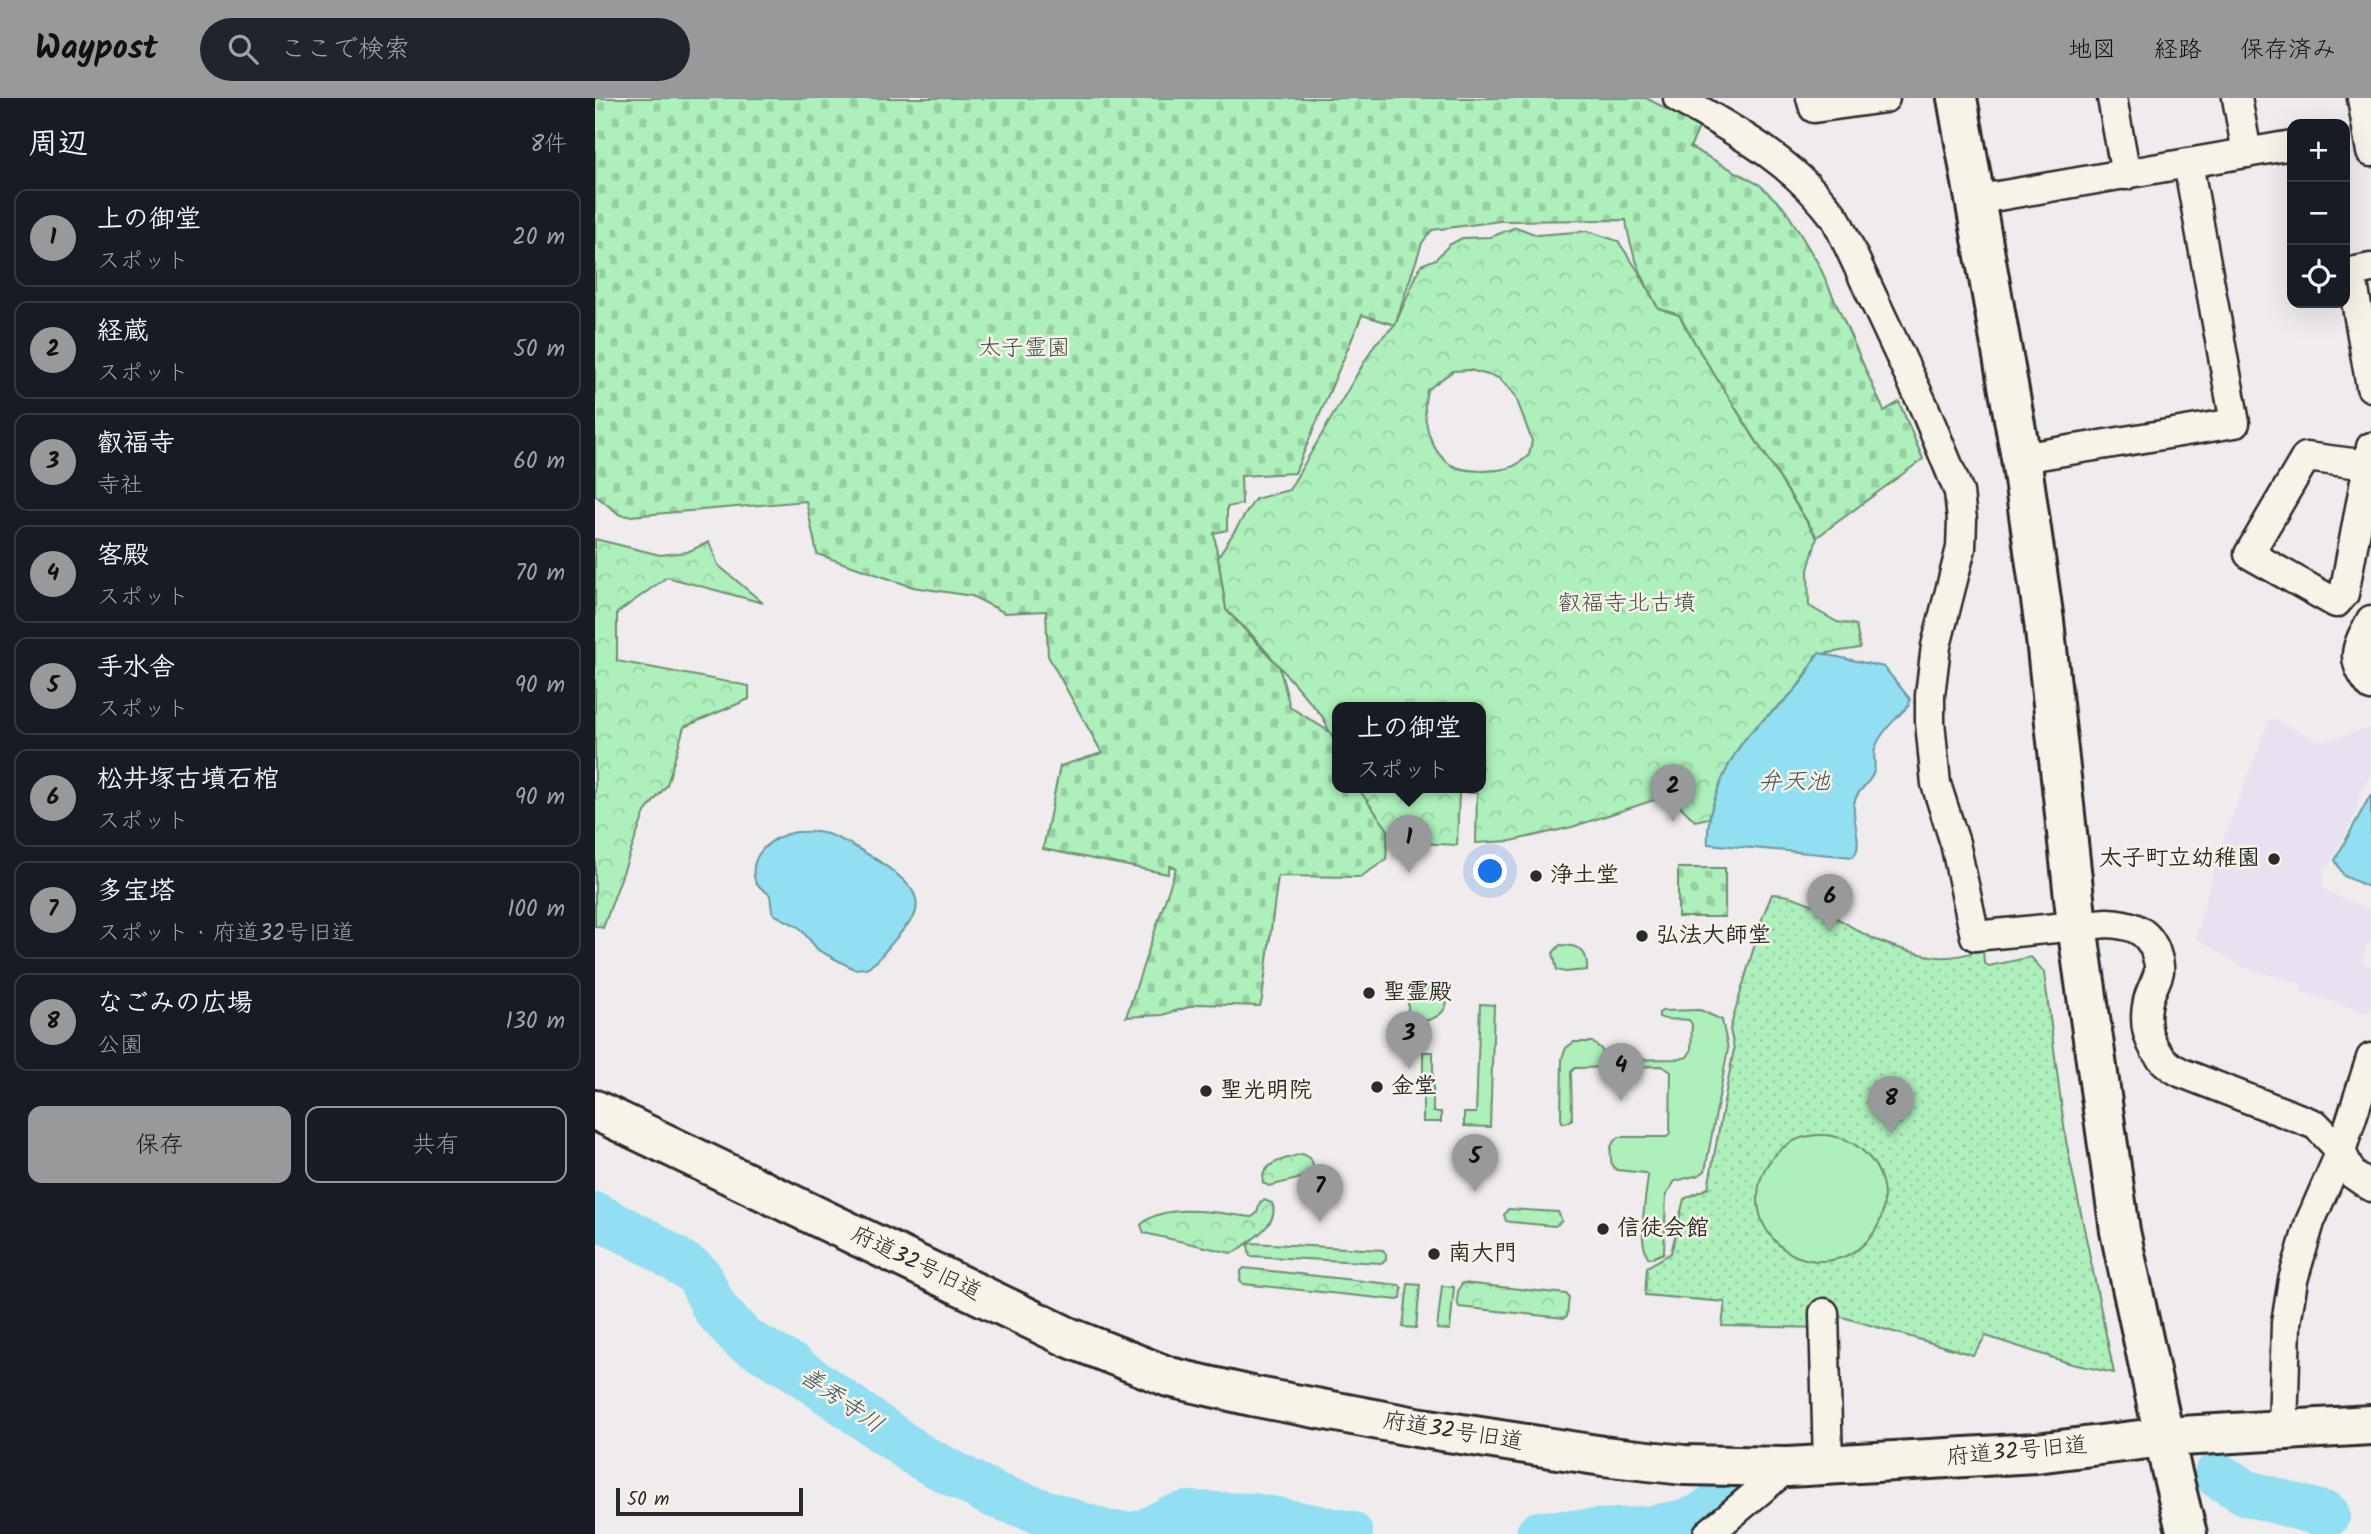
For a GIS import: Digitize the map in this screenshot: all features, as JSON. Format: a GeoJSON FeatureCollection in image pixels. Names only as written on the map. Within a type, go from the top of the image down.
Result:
{"type":"FeatureCollection","features":[{"type":"Feature","properties":{"kind":"street"},"geometry":{"type":"LineString","coordinates":[[1678,98],[1775,156],[1800,177],[1836,219],[1924,408],[1959,492],[1961,548],[1936,646],[1930,695],[1930,722],[1936,784],[1955,844],[1975,936],[2124,923],[2141,930],[2152,943],[2159,961],[2159,972],[2148,998],[2147,1023],[2150,1044],[2161,1059],[2169,1067],[2316,1125],[2341,1151],[2352,1174],[2371,1187]]}},
{"type":"Feature","properties":{"kind":"street"},"geometry":{"type":"LineString","coordinates":[[1811,98],[1814,108],[1885,98]]}},
{"type":"Feature","properties":{"kind":"street"},"geometry":{"type":"LineString","coordinates":[[1957,98],[2021,458],[2044,621],[2077,925],[2120,1231],[2187,1534]]}},
{"type":"Feature","properties":{"kind":"street"},"geometry":{"type":"LineString","coordinates":[[2112,98],[2126,175]]}},
{"type":"Feature","properties":{"kind":"street"},"geometry":{"type":"LineString","coordinates":[[2237,98],[2247,153]]}},
{"type":"Feature","properties":{"kind":"street"},"geometry":{"type":"LineString","coordinates":[[2362,98],[2364,138]]}},
{"type":"Feature","properties":{"kind":"street"},"geometry":{"type":"LineString","coordinates":[[1975,200],[2287,146]]}},
{"type":"Feature","properties":{"kind":"street"},"geometry":{"type":"LineString","coordinates":[[2021,458],[2235,423],[2188,163]]}},
{"type":"Feature","properties":{"kind":"street"},"geometry":{"type":"LineString","coordinates":[[2371,268],[2351,272],[2371,387]]}},
{"type":"Feature","properties":{"kind":"street"},"geometry":{"type":"LineString","coordinates":[[2369,456],[2344,594],[2336,603],[2249,554],[2306,457],[2369,456]]}},
{"type":"Feature","properties":{"kind":"street"},"geometry":{"type":"LineString","coordinates":[[2371,620],[2358,645],[2356,660],[2361,674],[2371,686]]}},
{"type":"Feature","properties":{"kind":"street"},"geometry":{"type":"LineString","coordinates":[[2283,1432],[2286,1323],[2293,1280],[2310,1222],[2341,1151],[2371,1058]]}},
{"type":"Feature","properties":{"kind":"street","name":"府道32号旧道"},"geometry":{"type":"LineString","coordinates":[[595,1110],[1068,1337],[1169,1377],[1252,1396],[1416,1427],[1603,1456],[1684,1465],[1789,1467],[2036,1453],[2164,1437],[2283,1432],[2371,1424]]}},
{"type":"Feature","properties":{"kind":"street"},"geometry":{"type":"LineString","coordinates":[[1825,1313],[1828,1464]]}},
{"type":"Feature","properties":{"kind":"street"},"geometry":{"type":"LineString","coordinates":[[1708,1534],[1789,1467]]}},
{"type":"Feature","properties":{"kind":"shaded area","name":"太子町立幼稚園"},"geometry":{"type":"Polygon","coordinates":[[[2270,719],[2321,742],[2371,728],[2371,774],[2361,793],[2355,814],[2328,867],[2325,867],[2322,882],[2329,893],[2371,910],[2371,938],[2361,961],[2371,967],[2371,1009],[2367,1013],[2301,991],[2303,984],[2243,967],[2196,938],[2219,851],[2270,719]]]}},
{"type":"Feature","properties":{"kind":"green space","name":"太子霊園"},"geometry":{"type":"Polygon","coordinates":[[[595,98],[1646,98],[1700,126],[1690,147],[1760,185],[1785,209],[1819,265],[1884,411],[1899,402],[1923,459],[1817,537],[1679,315],[1658,308],[1638,265],[1626,220],[1500,221],[1432,230],[1422,243],[1395,325],[1362,315],[1295,473],[1241,476],[1242,504],[1227,507],[1227,530],[1214,533],[1226,610],[1279,666],[1290,707],[1330,732],[1332,793],[1361,793],[1388,830],[1386,860],[1360,877],[1278,876],[1260,1006],[1199,1004],[1162,1015],[1126,1017],[1176,868],[1170,866],[1168,874],[1043,849],[1060,766],[1102,753],[1048,656],[1046,611],[1005,613],[972,596],[913,587],[817,554],[806,501],[630,516],[620,515],[595,495],[595,98]]]}},
{"type":"Feature","properties":{"kind":"green space","name":"叡福寺北古墳"},"geometry":{"type":"Polygon","coordinates":[[[1516,227],[1537,235],[1588,231],[1618,241],[1639,272],[1658,308],[1679,315],[1817,538],[1808,570],[1809,606],[1837,622],[1856,625],[1860,648],[1816,655],[1797,687],[1742,743],[1725,774],[1709,818],[1695,821],[1676,802],[1654,800],[1572,827],[1511,841],[1476,843],[1477,793],[1486,793],[1486,702],[1332,702],[1332,737],[1322,716],[1252,635],[1226,610],[1218,557],[1255,499],[1289,490],[1375,344],[1395,325],[1421,265],[1436,259],[1449,245],[1462,238],[1491,237],[1516,227]],[[1470,370],[1453,371],[1427,390],[1425,410],[1428,431],[1443,458],[1457,468],[1481,471],[1514,466],[1529,455],[1532,441],[1515,395],[1499,378],[1470,370]]]}},
{"type":"Feature","properties":{"kind":"green space"},"geometry":{"type":"Polygon","coordinates":[[[595,539],[660,555],[687,552],[709,542],[718,565],[763,603],[667,577],[617,613],[617,661],[749,686],[749,699],[684,727],[667,785],[645,812],[603,928],[595,926],[595,539]]]}},
{"type":"Feature","properties":{"kind":"green space","name":"叡福寺北古墳"},"geometry":{"type":"Polygon","coordinates":[[[1361,793],[1459,793],[1457,845],[1420,843],[1392,836],[1361,793]]]}},
{"type":"Feature","properties":{"kind":"green space"},"geometry":{"type":"Polygon","coordinates":[[[1678,868],[1725,868],[1725,917],[1678,917],[1678,868]]]}},
{"type":"Feature","properties":{"kind":"green space"},"geometry":{"type":"Polygon","coordinates":[[[1772,894],[1785,895],[1809,903],[1873,939],[1902,949],[1944,957],[1983,950],[1984,963],[1989,966],[2031,957],[2044,972],[2066,1141],[2114,1373],[2072,1364],[1986,1336],[1973,1355],[1832,1314],[1829,1328],[1722,1326],[1725,1302],[1645,1295],[1647,1267],[1671,1253],[1684,1199],[1708,1188],[1734,1049],[1730,1029],[1772,894]]]}},
{"type":"Feature","properties":{"kind":"green space"},"geometry":{"type":"Polygon","coordinates":[[[1560,945],[1581,950],[1586,958],[1587,970],[1557,970],[1553,953],[1560,945]]]}},
{"type":"Feature","properties":{"kind":"green space"},"geometry":{"type":"Polygon","coordinates":[[[1440,987],[1446,991],[1447,998],[1442,1012],[1428,1020],[1408,1020],[1408,990],[1440,987]]]}},
{"type":"Feature","properties":{"kind":"green space"},"geometry":{"type":"Polygon","coordinates":[[[1480,1004],[1494,1005],[1490,1127],[1464,1126],[1464,1113],[1476,1113],[1480,1004]]]}},
{"type":"Feature","properties":{"kind":"green space"},"geometry":{"type":"Polygon","coordinates":[[[1700,1010],[1722,1020],[1728,1049],[1705,1171],[1675,1181],[1666,1195],[1664,1253],[1652,1258],[1648,1257],[1643,1240],[1648,1176],[1645,1173],[1617,1170],[1612,1166],[1611,1150],[1619,1137],[1667,1137],[1670,1133],[1671,1072],[1662,1066],[1575,1068],[1571,1072],[1572,1120],[1566,1123],[1562,1122],[1561,1118],[1562,1058],[1566,1048],[1574,1042],[1592,1042],[1607,1058],[1613,1060],[1687,1057],[1691,1051],[1692,1024],[1689,1020],[1659,1017],[1659,1013],[1700,1010]]]}},
{"type":"Feature","properties":{"kind":"green space"},"geometry":{"type":"Polygon","coordinates":[[[1423,1052],[1433,1052],[1433,1112],[1441,1112],[1441,1122],[1423,1122],[1423,1052]]]}},
{"type":"Feature","properties":{"kind":"green space"},"geometry":{"type":"Polygon","coordinates":[[[1821,1135],[1845,1140],[1866,1153],[1879,1174],[1884,1198],[1879,1222],[1866,1243],[1845,1256],[1821,1261],[1797,1256],[1776,1243],[1763,1222],[1758,1198],[1763,1174],[1776,1153],[1797,1140],[1821,1135]]]}},
{"type":"Feature","properties":{"kind":"green space"},"geometry":{"type":"Polygon","coordinates":[[[1302,1154],[1312,1162],[1310,1176],[1269,1186],[1263,1183],[1265,1171],[1275,1162],[1302,1154]]]}},
{"type":"Feature","properties":{"kind":"green space"},"geometry":{"type":"Polygon","coordinates":[[[1264,1200],[1272,1203],[1274,1210],[1269,1224],[1250,1242],[1231,1253],[1144,1233],[1141,1225],[1164,1213],[1178,1211],[1252,1217],[1257,1213],[1260,1202],[1264,1200]]]}},
{"type":"Feature","properties":{"kind":"green space"},"geometry":{"type":"Polygon","coordinates":[[[1508,1209],[1558,1212],[1562,1221],[1555,1226],[1506,1221],[1504,1215],[1508,1209]]]}},
{"type":"Feature","properties":{"kind":"green space"},"geometry":{"type":"Polygon","coordinates":[[[1251,1243],[1383,1250],[1386,1260],[1382,1263],[1250,1256],[1248,1245],[1251,1243]]]}},
{"type":"Feature","properties":{"kind":"green space"},"geometry":{"type":"Polygon","coordinates":[[[1244,1268],[1399,1285],[1402,1288],[1401,1298],[1398,1300],[1243,1284],[1240,1280],[1244,1268]]]}},
{"type":"Feature","properties":{"kind":"green space"},"geometry":{"type":"Polygon","coordinates":[[[1463,1283],[1566,1294],[1569,1297],[1567,1316],[1564,1318],[1459,1307],[1459,1288],[1463,1283]]]}},
{"type":"Feature","properties":{"kind":"green space"},"geometry":{"type":"Polygon","coordinates":[[[1408,1284],[1420,1285],[1416,1328],[1403,1327],[1408,1284]]]}},
{"type":"Feature","properties":{"kind":"green space"},"geometry":{"type":"Polygon","coordinates":[[[1442,1286],[1454,1287],[1450,1330],[1437,1329],[1442,1286]]]}},
{"type":"Feature","properties":{"kind":"water","name":"弁天池"},"geometry":{"type":"Polygon","coordinates":[[[1819,653],[1884,667],[1910,699],[1909,705],[1877,743],[1874,752],[1875,769],[1854,804],[1858,840],[1856,852],[1853,857],[1708,844],[1714,801],[1733,758],[1749,734],[1799,685],[1819,653]]]}},
{"type":"Feature","properties":{"kind":"water"},"geometry":{"type":"Polygon","coordinates":[[[2371,794],[2371,888],[2344,876],[2335,860],[2371,794]]]}},
{"type":"Feature","properties":{"kind":"water"},"geometry":{"type":"Polygon","coordinates":[[[796,832],[823,833],[859,849],[901,878],[915,896],[917,906],[914,917],[876,962],[866,968],[854,969],[818,950],[799,927],[775,915],[770,895],[756,884],[754,865],[763,849],[777,838],[796,832]]]}},
{"type":"Feature","properties":{"kind":"waterway","name":"善秀寺川"},"geometry":{"type":"LineString","coordinates":[[595,1215],[650,1243],[692,1270],[699,1276],[715,1309],[743,1339],[793,1367],[919,1456],[994,1495],[1108,1534],[1121,1534]]}},
{"type":"Feature","properties":{"kind":"waterway","name":"善秀寺川"},"geometry":{"type":"LineString","coordinates":[[2217,1475],[2247,1493],[2327,1515]]}},
{"type":"Feature","properties":{"kind":"waterway","name":"善秀寺川"},"geometry":{"type":"LineString","coordinates":[[1539,1534],[1619,1531],[1679,1523],[1702,1515],[1732,1491]]}},
{"type":"Feature","properties":{"kind":"waterway","name":"善秀寺川"},"geometry":{"type":"LineString","coordinates":[[1135,1534],[1186,1514],[1254,1516],[1350,1534]]}},
{"type":"Feature","properties":{"kind":"place","name":"経蔵"},"geometry":{"type":"Point","coordinates":[1673,822]}},
{"type":"Feature","properties":{"kind":"place","name":"太子町立幼稚園"},"geometry":{"type":"Point","coordinates":[2274,859]}},
{"type":"Feature","properties":{"kind":"place","name":"上の御堂"},"geometry":{"type":"Point","coordinates":[1409,873]}},
{"type":"Feature","properties":{"kind":"place","name":"浄土堂"},"geometry":{"type":"Point","coordinates":[1536,876]}},
{"type":"Feature","properties":{"kind":"place","name":"松井塚古墳石棺"},"geometry":{"type":"Point","coordinates":[1830,932]}},
{"type":"Feature","properties":{"kind":"place","name":"弘法大師堂"},"geometry":{"type":"Point","coordinates":[1642,936]}},
{"type":"Feature","properties":{"kind":"place","name":"聖霊殿"},"geometry":{"type":"Point","coordinates":[1369,993]}},
{"type":"Feature","properties":{"kind":"place","name":"叡福寺"},"geometry":{"type":"Point","coordinates":[1409,1069]}},
{"type":"Feature","properties":{"kind":"place","name":"金堂"},"geometry":{"type":"Point","coordinates":[1377,1087]}},
{"type":"Feature","properties":{"kind":"place","name":"聖光明院"},"geometry":{"type":"Point","coordinates":[1206,1091]}},
{"type":"Feature","properties":{"kind":"place","name":"客殿"},"geometry":{"type":"Point","coordinates":[1621,1101]}},
{"type":"Feature","properties":{"kind":"place","name":"なごみの広場"},"geometry":{"type":"Point","coordinates":[1891,1134]}},
{"type":"Feature","properties":{"kind":"place","name":"手水舎"},"geometry":{"type":"Point","coordinates":[1475,1192]}},
{"type":"Feature","properties":{"kind":"place","name":"多宝塔"},"geometry":{"type":"Point","coordinates":[1320,1222]}},
{"type":"Feature","properties":{"kind":"place","name":"信徒会館"},"geometry":{"type":"Point","coordinates":[1603,1229]}},
{"type":"Feature","properties":{"kind":"place","name":"南大門"},"geometry":{"type":"Point","coordinates":[1434,1254]}}]}
